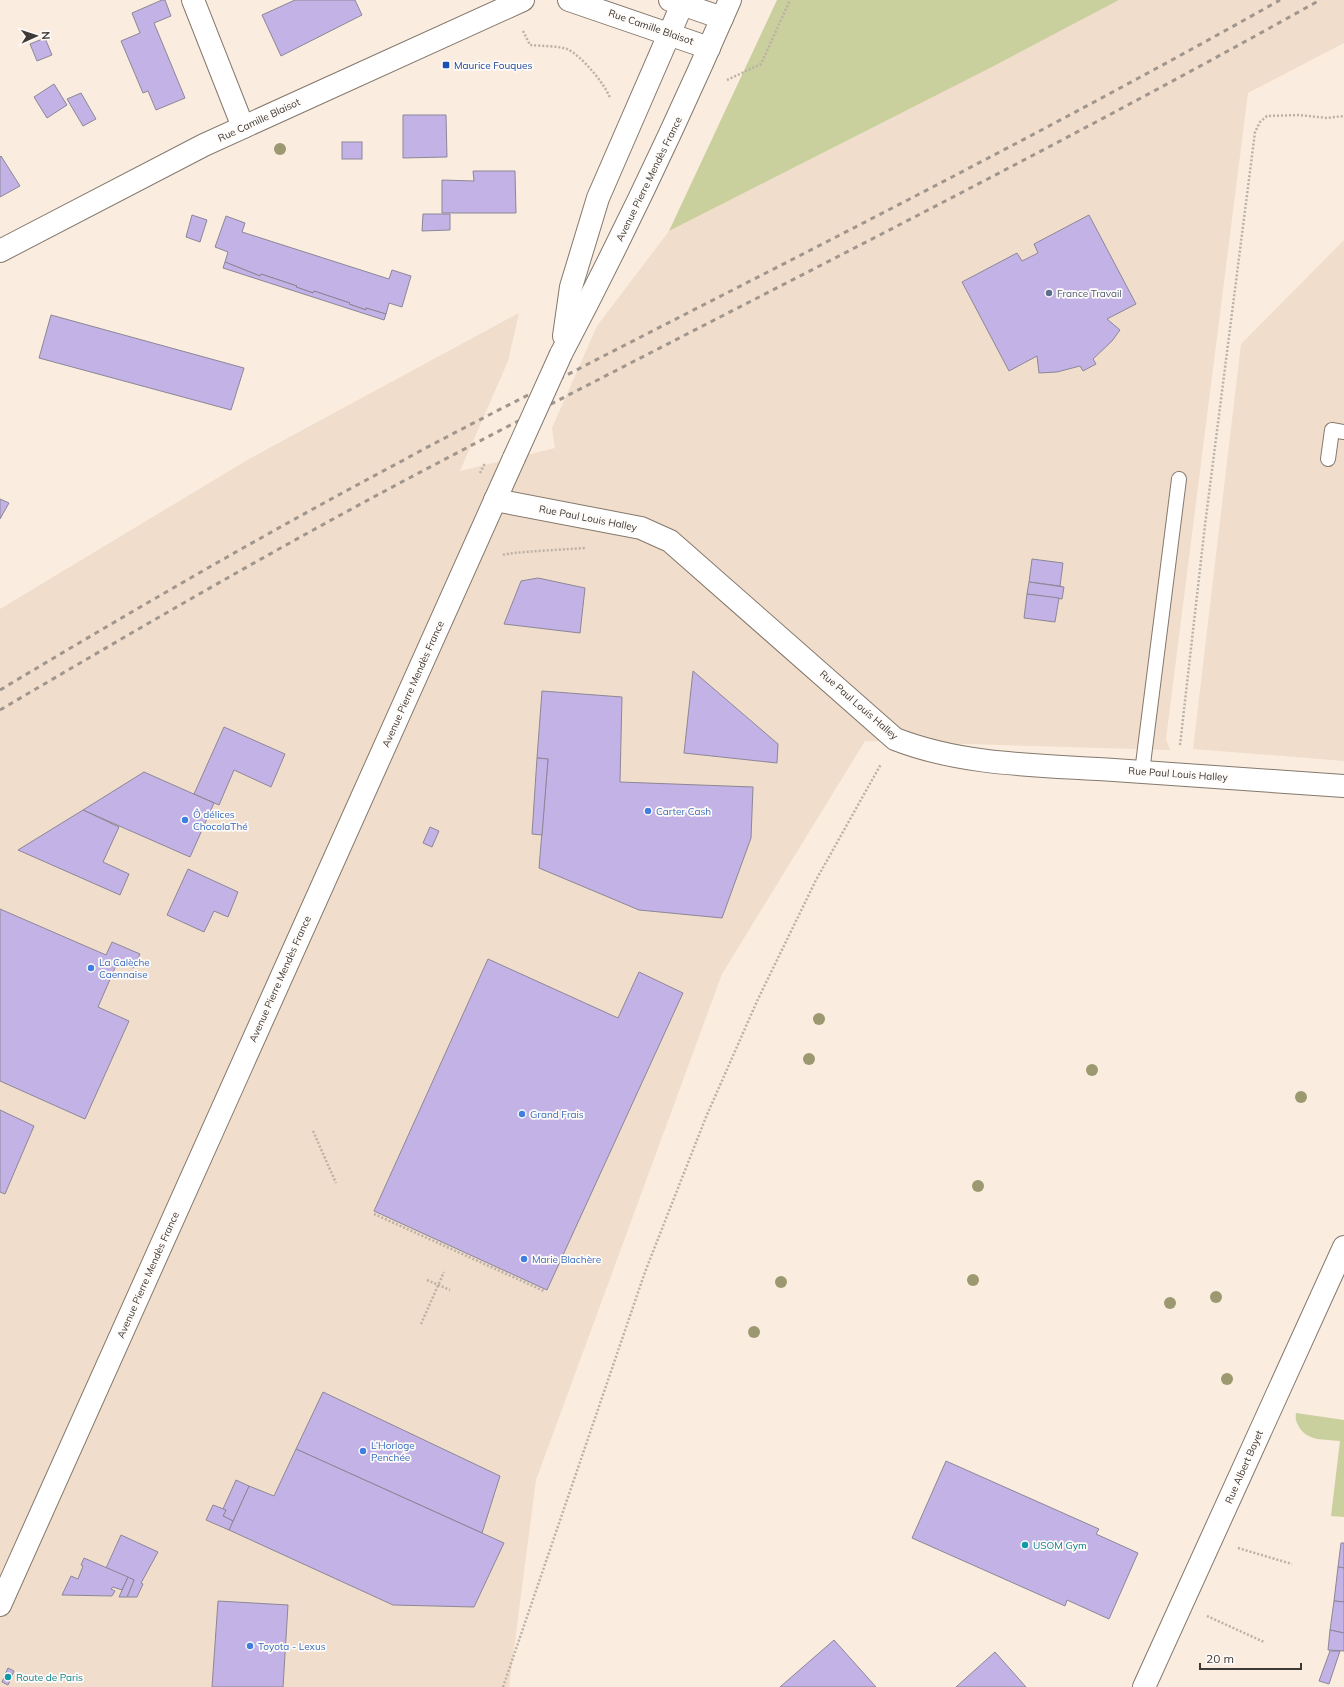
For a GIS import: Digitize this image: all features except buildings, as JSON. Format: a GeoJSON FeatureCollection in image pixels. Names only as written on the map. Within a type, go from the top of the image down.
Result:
{"type":"FeatureCollection","features":[{"type":"Feature","properties":{"kind":"street"},"geometry":{"type":"LineString","coordinates":[[193,0],[243,127]]}},
{"type":"Feature","properties":{"kind":"street","name":"Rue Camille Blaisot"},"geometry":{"type":"LineString","coordinates":[[0,251],[197,149],[524,0]]}},
{"type":"Feature","properties":{"kind":"street","name":"Rue Camille Blaisot"},"geometry":{"type":"LineString","coordinates":[[569,0],[709,48]]}},
{"type":"Feature","properties":{"kind":"street"},"geometry":{"type":"LineString","coordinates":[[679,1],[726,9]]}},
{"type":"Feature","properties":{"kind":"street","name":"Avenue Pierre Mendès France"},"geometry":{"type":"LineString","coordinates":[[561,354],[571,287],[598,198],[670,34],[679,1]]}},
{"type":"Feature","properties":{"kind":"street","name":"Avenue Pierre Mendès France"},"geometry":{"type":"LineString","coordinates":[[0,1605],[561,354],[602,277],[678,118],[726,9]]}},
{"type":"Feature","properties":{"kind":"street","name":"Rue Paul Louis Halley"},"geometry":{"type":"LineString","coordinates":[[495,500],[641,528],[670,540],[895,738],[926,749],[970,759],[1013,764],[1344,786]]}},
{"type":"Feature","properties":{"kind":"street","name":"Rue Albert Bayet"},"geometry":{"type":"LineString","coordinates":[[1144,1687],[1344,1246]]}},
{"type":"Feature","properties":{"kind":"lane"},"geometry":{"type":"LineString","coordinates":[[1328,459],[1332,430],[1344,432]]}},
{"type":"Feature","properties":{"kind":"lane"},"geometry":{"type":"LineString","coordinates":[[1142,772],[1179,479]]}},
{"type":"Feature","properties":{"kind":"path"},"geometry":{"type":"LineString","coordinates":[[726,80],[760,64],[790,0]]}},
{"type":"Feature","properties":{"kind":"path"},"geometry":{"type":"LineString","coordinates":[[523,29],[530,45],[566,49],[573,52],[584,62],[608,92],[611,100]]}},
{"type":"Feature","properties":{"kind":"path"},"geometry":{"type":"LineString","coordinates":[[1176,774],[1177,751],[1180,744],[1205,525],[1255,132],[1260,122],[1267,116],[1299,115],[1328,118],[1344,116]]}},
{"type":"Feature","properties":{"kind":"path"},"geometry":{"type":"LineString","coordinates":[[507,553],[592,549]]}},
{"type":"Feature","properties":{"kind":"path"},"geometry":{"type":"LineString","coordinates":[[503,1687],[645,1272],[706,1117],[758,999],[816,880],[882,762]]}},
{"type":"Feature","properties":{"kind":"path"},"geometry":{"type":"LineString","coordinates":[[313,1130],[336,1183]]}},
{"type":"Feature","properties":{"kind":"path"},"geometry":{"type":"LineString","coordinates":[[374,1214],[544,1291]]}},
{"type":"Feature","properties":{"kind":"path"},"geometry":{"type":"LineString","coordinates":[[421,1324],[444,1272]]}},
{"type":"Feature","properties":{"kind":"path"},"geometry":{"type":"LineString","coordinates":[[427,1280],[450,1290]]}},
{"type":"Feature","properties":{"kind":"path"},"geometry":{"type":"LineString","coordinates":[[1232,1545],[1246,1552],[1292,1564]]}},
{"type":"Feature","properties":{"kind":"path"},"geometry":{"type":"LineString","coordinates":[[1205,1615],[1264,1642]]}},
{"type":"Feature","properties":{"kind":"shaded area"},"geometry":{"type":"Polygon","coordinates":[[[1119,0],[1344,0],[1344,43],[1248,93],[1166,739],[1170,750],[865,741],[722,974],[536,1480],[509,1687],[0,1687],[0,609],[249,459],[519,313],[508,361],[460,471],[555,448],[552,428],[597,326],[669,231],[992,67],[1119,0]]]}},
{"type":"Feature","properties":{"kind":"shaded area"},"geometry":{"type":"Polygon","coordinates":[[[1344,240],[1344,761],[1193,749],[1241,344],[1344,240]]]}},
{"type":"Feature","properties":{"kind":"green space"},"geometry":{"type":"Polygon","coordinates":[[[777,0],[1119,0],[992,67],[669,231],[777,0]]]}},
{"type":"Feature","properties":{"kind":"green space"},"geometry":{"type":"Polygon","coordinates":[[[1296,1413],[1344,1420],[1344,1517],[1331,1516],[1340,1441],[1316,1439],[1306,1434],[1297,1424],[1296,1413]]]}},
{"type":"Feature","properties":{"kind":"railway"},"geometry":{"type":"LineString","coordinates":[[0,690],[198,573],[349,489],[1022,140],[1195,48],[1280,0]]}},
{"type":"Feature","properties":{"kind":"railway"},"geometry":{"type":"LineString","coordinates":[[0,710],[205,591],[413,476],[982,182],[1208,62],[1320,0]]}},
{"type":"Feature","properties":{"kind":"place","name":"Maurice Fouques"},"geometry":{"type":"Point","coordinates":[446,65]}},
{"type":"Feature","properties":{"kind":"place","name":"France Travail"},"geometry":{"type":"Point","coordinates":[1049,293]}},
{"type":"Feature","properties":{"kind":"place","name":"Carter Cash"},"geometry":{"type":"Point","coordinates":[648,811]}},
{"type":"Feature","properties":{"kind":"place","name":"Ô délices ChocolaThé"},"geometry":{"type":"Point","coordinates":[185,820]}},
{"type":"Feature","properties":{"kind":"place","name":"La Calèche Caennaise"},"geometry":{"type":"Point","coordinates":[91,968]}},
{"type":"Feature","properties":{"kind":"place","name":"Grand Frais"},"geometry":{"type":"Point","coordinates":[522,1114]}},
{"type":"Feature","properties":{"kind":"place","name":"Marie Blachère"},"geometry":{"type":"Point","coordinates":[524,1259]}},
{"type":"Feature","properties":{"kind":"place","name":"L’Horloge Penchée"},"geometry":{"type":"Point","coordinates":[363,1451]}},
{"type":"Feature","properties":{"kind":"place","name":"USOM Gym"},"geometry":{"type":"Point","coordinates":[1025,1545]}},
{"type":"Feature","properties":{"kind":"place","name":"Toyota - Lexus"},"geometry":{"type":"Point","coordinates":[250,1646]}},
{"type":"Feature","properties":{"kind":"place","name":"Route de Paris"},"geometry":{"type":"Point","coordinates":[8,1677]}}]}
